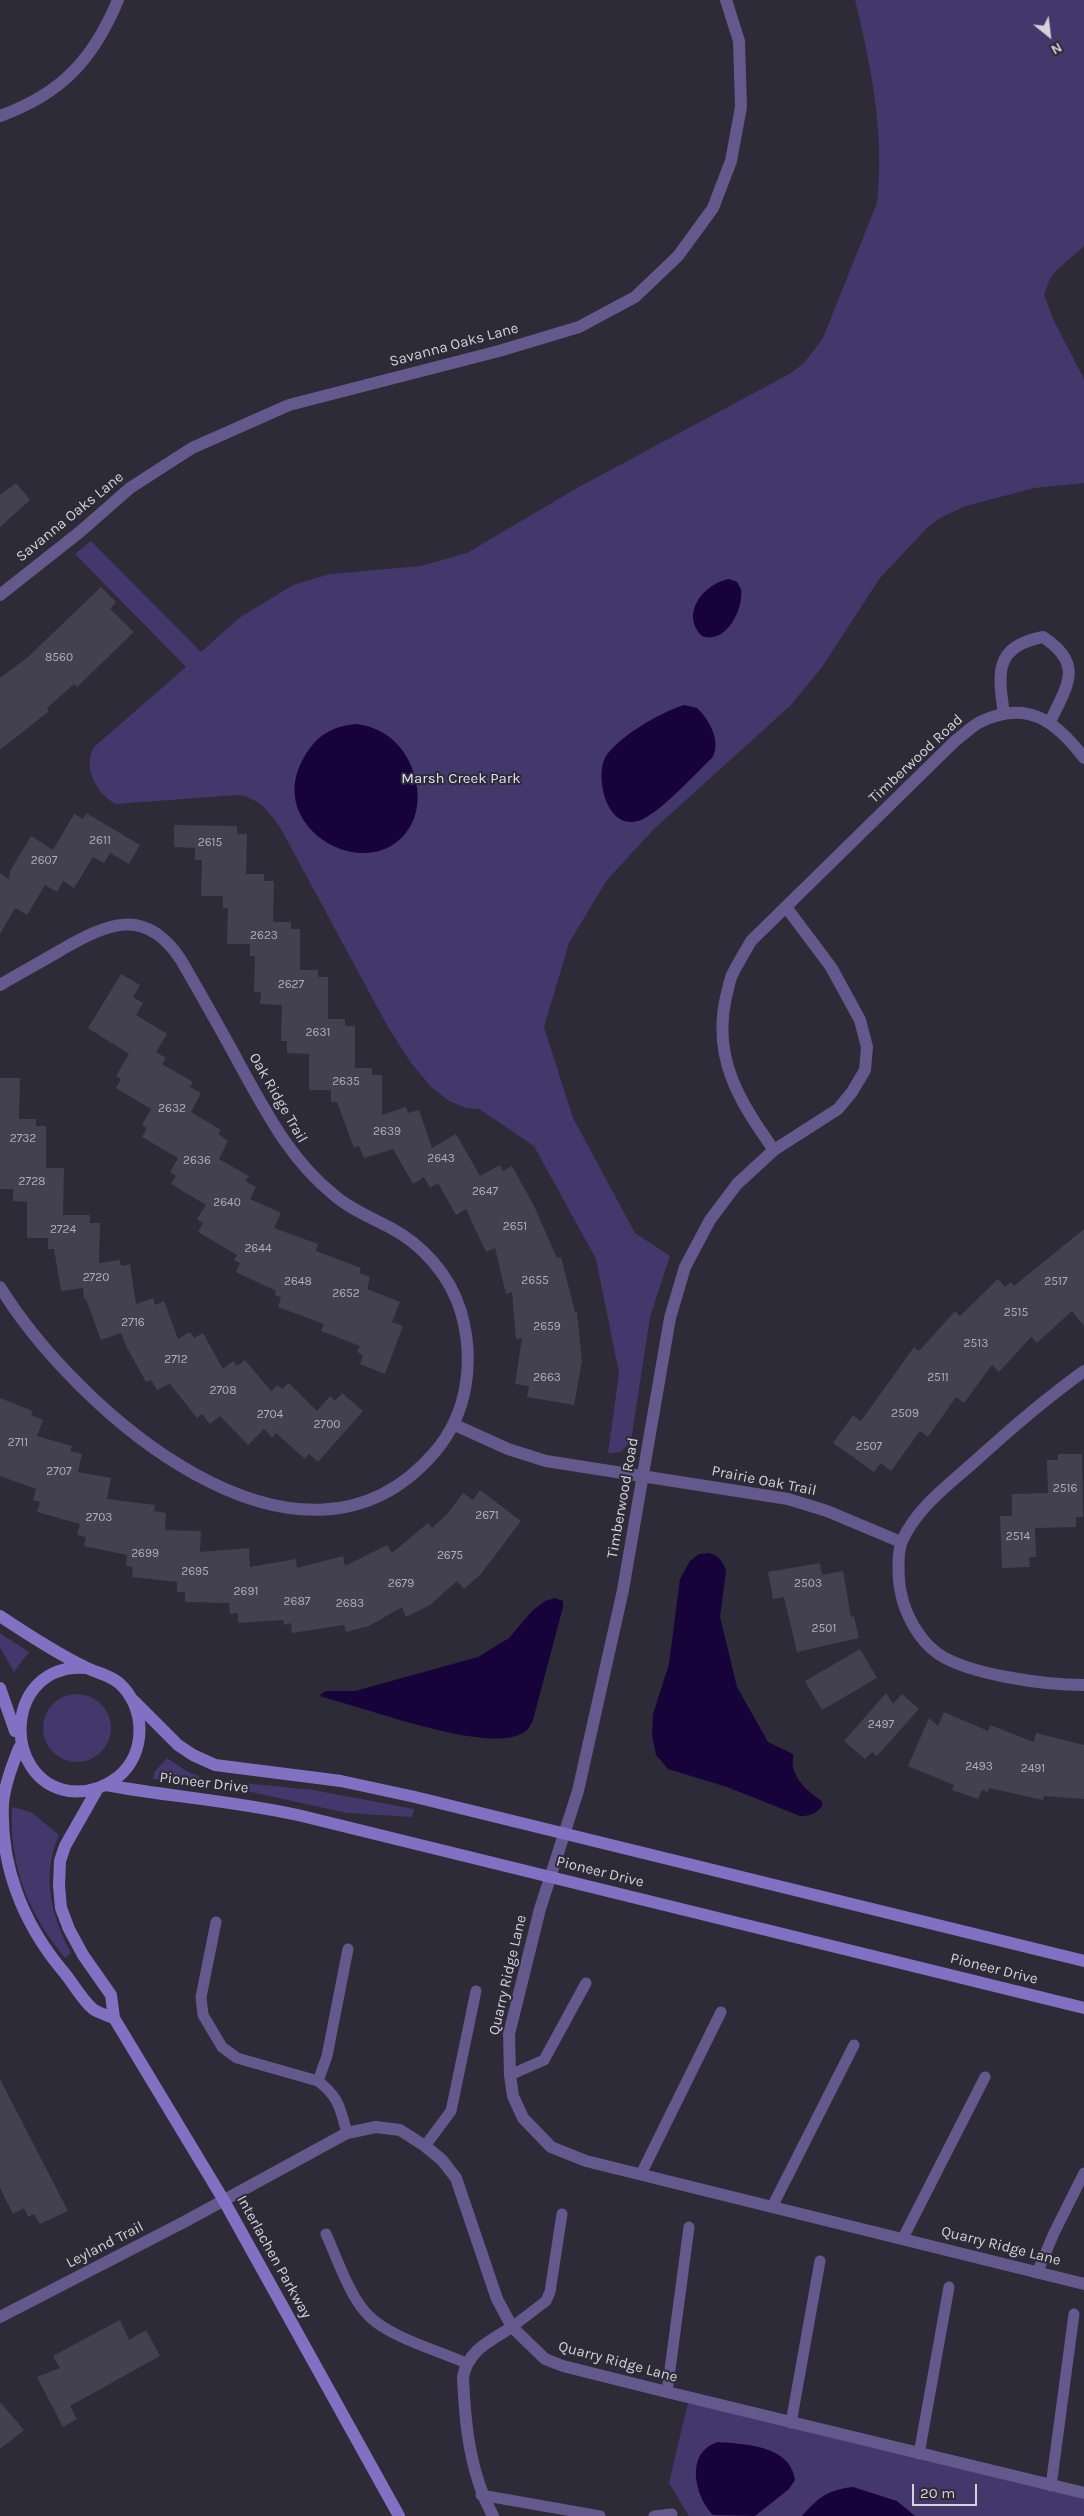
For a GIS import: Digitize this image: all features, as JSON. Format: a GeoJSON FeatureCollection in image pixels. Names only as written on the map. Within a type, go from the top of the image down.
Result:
{"type":"FeatureCollection","features":[{"type":"Feature","properties":{"kind":"street"},"geometry":{"type":"LineString","coordinates":[[0,116],[22,108],[49,93],[71,75],[91,53],[107,26],[118,0]]}},
{"type":"Feature","properties":{"kind":"street","name":"Savanna Oaks Lane"},"geometry":{"type":"LineString","coordinates":[[0,595],[81,531],[130,488],[192,448],[289,406],[499,351],[579,327],[635,297],[678,256],[714,208],[731,161],[742,107],[739,41],[726,0]]}},
{"type":"Feature","properties":{"kind":"street"},"geometry":{"type":"LineString","coordinates":[[1004,714],[1001,690],[1002,666],[1010,649],[1024,640],[1043,637],[1060,647],[1070,662],[1069,682],[1050,722]]}},
{"type":"Feature","properties":{"kind":"street","name":"Timberwood Road"},"geometry":{"type":"LineString","coordinates":[[774,1150],[747,1111],[732,1082],[723,1049],[723,1011],[731,976],[752,941],[955,741],[979,723],[1004,714],[1028,713],[1050,722],[1068,736],[1084,758]]}},
{"type":"Feature","properties":{"kind":"street","name":"Timberwood Road"},"geometry":{"type":"LineString","coordinates":[[550,1877],[578,1791],[603,1680],[644,1475],[670,1318],[685,1267],[710,1220],[732,1191],[774,1150],[838,1109],[852,1092],[865,1070],[867,1047],[860,1020],[831,967],[786,907]]}},
{"type":"Feature","properties":{"kind":"street","name":"Oak Ridge Trail"},"geometry":{"type":"LineString","coordinates":[[0,985],[90,934],[112,925],[139,926],[155,933],[169,944],[181,960],[273,1124],[297,1160],[339,1200],[398,1232],[416,1245],[436,1265],[448,1283],[460,1310],[468,1357],[466,1384],[455,1424],[441,1445],[424,1464],[398,1485],[376,1497],[343,1507],[316,1511],[294,1510],[261,1502],[228,1490],[174,1461],[105,1411],[76,1383],[41,1344],[0,1287]]}},
{"type":"Feature","properties":{"kind":"street"},"geometry":{"type":"LineString","coordinates":[[1084,1371],[1026,1415],[930,1501],[916,1518],[901,1542],[898,1582],[904,1608],[918,1633],[937,1653],[964,1666],[1035,1683],[1084,1685]]}},
{"type":"Feature","properties":{"kind":"street"},"geometry":{"type":"LineString","coordinates":[[455,1424],[530,1457],[644,1475]]}},
{"type":"Feature","properties":{"kind":"street","name":"Prairie Oak Trail"},"geometry":{"type":"LineString","coordinates":[[644,1475],[788,1499],[827,1511],[901,1542]]}},
{"type":"Feature","properties":{"kind":"street"},"geometry":{"type":"LineString","coordinates":[[0,1616],[86,1668],[111,1677],[121,1685],[133,1700],[140,1724],[137,1748],[125,1770],[102,1787],[78,1792],[52,1786],[31,1771],[19,1748],[0,1688]]}},
{"type":"Feature","properties":{"kind":"street"},"geometry":{"type":"LineString","coordinates":[[16,1734],[17,1718],[22,1702],[38,1682],[61,1670],[86,1668]]}},
{"type":"Feature","properties":{"kind":"street","name":"Pioneer Drive"},"geometry":{"type":"LineString","coordinates":[[133,1700],[178,1745],[198,1758],[219,1766],[359,1784],[1084,1962]]}},
{"type":"Feature","properties":{"kind":"street"},"geometry":{"type":"LineString","coordinates":[[19,1748],[8,1778],[2,1812],[6,1859],[14,1892],[32,1931],[46,1950],[93,2009],[114,2018]]}},
{"type":"Feature","properties":{"kind":"street","name":"Pioneer Drive"},"geometry":{"type":"LineString","coordinates":[[102,1787],[280,1811],[1084,2008]]}},
{"type":"Feature","properties":{"kind":"street","name":"Interlachen Parkway"},"geometry":{"type":"LineString","coordinates":[[102,1787],[65,1846],[60,1861],[58,1886],[64,1919],[77,1945],[112,1995],[114,2018],[223,2199],[398,2516]]}},
{"type":"Feature","properties":{"kind":"street","name":"Quarry Ridge Lane"},"geometry":{"type":"LineString","coordinates":[[550,1877],[540,1909],[509,2034],[510,2075],[513,2096],[523,2118],[551,2147],[586,2161],[1084,2284]]}},
{"type":"Feature","properties":{"kind":"street","name":"Quarry Ridge Lane"},"geometry":{"type":"LineString","coordinates":[[223,2199],[346,2133],[376,2127],[400,2130],[425,2146],[442,2160],[456,2178],[497,2299],[512,2327],[545,2359],[563,2366],[791,2423],[1084,2493]]}},
{"type":"Feature","properties":{"kind":"street","name":"Leyland Trail"},"geometry":{"type":"LineString","coordinates":[[1,2314],[223,2199]]}},
{"type":"Feature","properties":{"kind":"street"},"geometry":{"type":"LineString","coordinates":[[493,2516],[482,2495],[472,2464],[463,2377],[466,2363],[474,2353],[512,2327]]}},
{"type":"Feature","properties":{"kind":"lane"},"geometry":{"type":"LineString","coordinates":[[216,1922],[201,1997],[203,2015],[222,2047],[237,2058],[318,2081],[332,2091],[339,2106],[346,2133]]}},
{"type":"Feature","properties":{"kind":"lane"},"geometry":{"type":"LineString","coordinates":[[318,2081],[327,2056],[348,1949]]}},
{"type":"Feature","properties":{"kind":"lane"},"geometry":{"type":"LineString","coordinates":[[510,2075],[544,2060],[586,1983]]}},
{"type":"Feature","properties":{"kind":"lane"},"geometry":{"type":"LineString","coordinates":[[425,2146],[451,2111],[476,1991]]}},
{"type":"Feature","properties":{"kind":"lane"},"geometry":{"type":"LineString","coordinates":[[641,2174],[722,2012]]}},
{"type":"Feature","properties":{"kind":"lane"},"geometry":{"type":"LineString","coordinates":[[772,2207],[854,2045]]}},
{"type":"Feature","properties":{"kind":"lane"},"geometry":{"type":"LineString","coordinates":[[903,2238],[985,2077]]}},
{"type":"Feature","properties":{"kind":"lane"},"geometry":{"type":"LineString","coordinates":[[1037,2273],[1054,2233],[1084,2173]]}},
{"type":"Feature","properties":{"kind":"lane"},"geometry":{"type":"LineString","coordinates":[[512,2327],[546,2301],[550,2292],[562,2214]]}},
{"type":"Feature","properties":{"kind":"lane"},"geometry":{"type":"LineString","coordinates":[[668,2392],[689,2228]]}},
{"type":"Feature","properties":{"kind":"lane"},"geometry":{"type":"LineString","coordinates":[[326,2234],[356,2299],[368,2316],[387,2330],[466,2363]]}},
{"type":"Feature","properties":{"kind":"lane"},"geometry":{"type":"LineString","coordinates":[[791,2423],[820,2261]]}},
{"type":"Feature","properties":{"kind":"lane"},"geometry":{"type":"LineString","coordinates":[[919,2454],[949,2287]]}},
{"type":"Feature","properties":{"kind":"lane"},"geometry":{"type":"LineString","coordinates":[[1051,2486],[1074,2314]]}},
{"type":"Feature","properties":{"kind":"lane"},"geometry":{"type":"LineString","coordinates":[[482,2495],[600,2516]]}},
{"type":"Feature","properties":{"kind":"lane"},"geometry":{"type":"LineString","coordinates":[[654,2516],[672,2514]]}},
{"type":"Feature","properties":{"kind":"green space","name":"Marsh Creek Park"},"geometry":{"type":"Polygon","coordinates":[[[855,0],[1084,0],[1084,246],[1056,271],[1050,279],[1044,294],[1053,319],[1084,379],[1084,483],[1034,488],[966,506],[940,518],[927,528],[880,578],[822,667],[791,705],[654,829],[607,880],[569,943],[544,1027],[573,1118],[635,1233],[670,1256],[650,1317],[631,1441],[621,1452],[608,1453],[619,1373],[596,1259],[534,1146],[479,1109],[466,1108],[449,1101],[431,1087],[411,1063],[389,1029],[281,829],[263,807],[252,799],[238,795],[116,804],[103,794],[93,780],[90,763],[94,747],[186,667],[75,554],[91,541],[201,652],[239,618],[293,585],[330,574],[421,566],[467,553],[577,488],[791,373],[804,363],[823,338],[877,203],[879,178],[878,126],[871,75],[855,0]]]}},
{"type":"Feature","properties":{"kind":"green space"},"geometry":{"type":"Polygon","coordinates":[[[0,1633],[29,1652],[14,1672],[0,1647],[0,1633]]]}},
{"type":"Feature","properties":{"kind":"green space"},"geometry":{"type":"Polygon","coordinates":[[[70,1694],[84,1694],[96,1699],[106,1709],[111,1721],[111,1735],[106,1747],[96,1757],[84,1762],[70,1762],[58,1757],[48,1747],[43,1735],[43,1721],[48,1709],[58,1699],[70,1694]]]}},
{"type":"Feature","properties":{"kind":"green space"},"geometry":{"type":"Polygon","coordinates":[[[167,1758],[188,1772],[199,1776],[198,1783],[153,1779],[155,1771],[167,1758]]]}},
{"type":"Feature","properties":{"kind":"green space"},"geometry":{"type":"Polygon","coordinates":[[[243,1783],[313,1790],[414,1809],[412,1817],[347,1813],[242,1790],[243,1783]]]}},
{"type":"Feature","properties":{"kind":"green space"},"geometry":{"type":"Polygon","coordinates":[[[12,1807],[31,1812],[59,1835],[50,1865],[50,1880],[51,1895],[58,1925],[71,1953],[65,1958],[41,1924],[23,1888],[14,1849],[12,1807]]]}},
{"type":"Feature","properties":{"kind":"green space"},"geometry":{"type":"Polygon","coordinates":[[[689,2398],[1084,2493],[1084,2516],[689,2516],[669,2483],[689,2398]]]}},
{"type":"Feature","properties":{"kind":"shaded area"},"geometry":{"type":"Polygon","coordinates":[[[729,579],[737,582],[741,589],[740,606],[736,615],[732,623],[719,635],[711,637],[702,636],[693,619],[698,601],[703,593],[711,587],[729,579]]]}},
{"type":"Feature","properties":{"kind":"shaded area"},"geometry":{"type":"Polygon","coordinates":[[[684,705],[697,708],[710,724],[716,745],[712,758],[666,803],[646,817],[638,821],[627,822],[618,818],[606,801],[603,790],[602,769],[604,760],[617,743],[639,727],[664,713],[684,705]]]}},
{"type":"Feature","properties":{"kind":"shaded area"},"geometry":{"type":"Polygon","coordinates":[[[357,724],[378,730],[394,741],[407,757],[415,777],[417,789],[417,807],[411,825],[394,844],[373,852],[350,852],[328,843],[310,829],[298,809],[295,785],[303,759],[319,738],[339,727],[357,724]]]}},
{"type":"Feature","properties":{"kind":"shaded area"},"geometry":{"type":"Polygon","coordinates":[[[709,1553],[720,1559],[726,1571],[720,1617],[737,1687],[768,1742],[793,1754],[794,1771],[800,1781],[808,1791],[822,1801],[822,1806],[817,1811],[807,1816],[800,1816],[727,1787],[668,1769],[656,1755],[652,1735],[653,1714],[669,1664],[680,1579],[690,1561],[699,1554],[709,1553]]]}},
{"type":"Feature","properties":{"kind":"shaded area"},"geometry":{"type":"Polygon","coordinates":[[[555,1598],[563,1601],[563,1607],[533,1720],[525,1732],[521,1734],[504,1738],[480,1738],[453,1733],[394,1718],[320,1695],[326,1691],[355,1691],[478,1657],[509,1638],[532,1611],[545,1601],[555,1598]]]}},
{"type":"Feature","properties":{"kind":"shaded area"},"geometry":{"type":"Polygon","coordinates":[[[718,2442],[766,2449],[785,2460],[792,2469],[795,2480],[789,2489],[755,2516],[713,2515],[701,2497],[696,2475],[697,2464],[701,2455],[708,2447],[718,2442]]]}},
{"type":"Feature","properties":{"kind":"shaded area"},"geometry":{"type":"Polygon","coordinates":[[[853,2487],[897,2501],[915,2516],[802,2516],[813,2504],[830,2492],[853,2487]]]}},
{"type":"Feature","properties":{"kind":"building"},"geometry":{"type":"Polygon","coordinates":[[[16,483],[30,500],[0,527],[0,495],[16,483]]]}},
{"type":"Feature","properties":{"kind":"building"},"geometry":{"type":"Polygon","coordinates":[[[101,587],[116,602],[110,609],[134,632],[77,687],[74,684],[47,708],[49,711],[0,750],[0,678],[28,657],[101,587]]]}},
{"type":"Feature","properties":{"kind":"building"},"geometry":{"type":"Polygon","coordinates":[[[86,813],[140,845],[129,864],[110,853],[104,863],[93,857],[74,888],[63,881],[57,892],[45,885],[27,915],[15,908],[0,934],[0,873],[9,879],[10,871],[31,836],[53,850],[74,814],[83,819],[86,813]]]}},
{"type":"Feature","properties":{"kind":"building"},"geometry":{"type":"Polygon","coordinates":[[[174,825],[237,826],[237,834],[247,834],[246,874],[264,874],[264,881],[274,881],[273,922],[291,922],[291,929],[300,929],[300,970],[318,970],[318,977],[328,977],[328,1019],[345,1019],[345,1026],[355,1026],[355,1068],[372,1068],[372,1075],[382,1075],[382,1115],[406,1107],[408,1113],[419,1110],[432,1148],[456,1134],[480,1176],[500,1165],[503,1171],[512,1166],[534,1206],[557,1258],[561,1257],[575,1312],[577,1312],[582,1361],[574,1405],[527,1397],[529,1386],[515,1384],[522,1338],[516,1339],[512,1292],[506,1294],[495,1248],[486,1252],[466,1209],[456,1215],[438,1183],[430,1188],[424,1177],[413,1184],[393,1149],[364,1158],[359,1146],[354,1148],[337,1102],[331,1102],[331,1090],[309,1090],[309,1054],[287,1053],[287,1041],[281,1041],[282,1005],[260,1004],[261,992],[254,992],[255,956],[250,956],[250,944],[227,944],[228,908],[223,908],[223,896],[201,896],[202,860],[195,860],[195,848],[174,847],[174,825]]]}},
{"type":"Feature","properties":{"kind":"building"},"geometry":{"type":"Polygon","coordinates":[[[121,974],[140,985],[133,997],[143,1003],[136,1015],[167,1034],[156,1052],[166,1058],[162,1064],[193,1082],[190,1087],[201,1093],[191,1112],[221,1130],[218,1134],[228,1141],[219,1159],[249,1176],[245,1181],[256,1187],[250,1199],[281,1213],[274,1228],[318,1244],[316,1251],[361,1268],[359,1273],[370,1277],[367,1289],[400,1302],[392,1322],[403,1326],[385,1374],[360,1364],[363,1355],[357,1352],[360,1346],[321,1331],[324,1324],[278,1307],[281,1297],[275,1295],[276,1291],[236,1272],[240,1263],[234,1260],[237,1255],[198,1232],[203,1223],[197,1219],[206,1205],[171,1184],[176,1176],[170,1172],[178,1158],[142,1137],[147,1128],[142,1125],[151,1109],[116,1088],[121,1079],[116,1076],[129,1054],[88,1028],[121,974]]]}},
{"type":"Feature","properties":{"kind":"building"},"geometry":{"type":"Polygon","coordinates":[[[0,1078],[20,1078],[19,1119],[36,1119],[36,1126],[46,1126],[46,1168],[64,1168],[63,1215],[90,1215],[90,1223],[100,1223],[99,1263],[120,1260],[121,1266],[130,1264],[136,1304],[153,1298],[155,1305],[164,1301],[178,1339],[190,1332],[194,1338],[203,1333],[223,1369],[233,1361],[237,1366],[245,1360],[271,1391],[277,1385],[282,1389],[289,1383],[317,1411],[330,1396],[335,1401],[342,1393],[363,1411],[318,1462],[309,1454],[305,1459],[276,1433],[272,1438],[264,1429],[248,1445],[220,1416],[210,1424],[202,1414],[197,1418],[170,1384],[157,1390],[151,1380],[146,1382],[121,1333],[101,1340],[86,1299],[84,1299],[83,1288],[61,1291],[54,1249],[48,1249],[48,1238],[27,1238],[27,1202],[13,1201],[13,1189],[0,1189],[0,1078]]]}},
{"type":"Feature","properties":{"kind":"building"},"geometry":{"type":"Polygon","coordinates":[[[1084,1229],[1084,1326],[1072,1311],[1037,1343],[1031,1337],[999,1372],[992,1365],[964,1403],[956,1397],[928,1437],[920,1431],[891,1471],[881,1463],[874,1472],[833,1443],[853,1415],[861,1421],[914,1347],[919,1351],[955,1311],[960,1316],[998,1279],[1005,1287],[1011,1282],[1014,1286],[1084,1229]]]}},
{"type":"Feature","properties":{"kind":"building"},"geometry":{"type":"Polygon","coordinates":[[[0,1398],[33,1411],[31,1415],[43,1420],[37,1436],[72,1446],[70,1451],[82,1454],[78,1472],[111,1478],[107,1499],[155,1505],[154,1511],[166,1513],[165,1530],[201,1531],[200,1552],[249,1548],[250,1567],[296,1559],[297,1568],[343,1556],[345,1566],[387,1545],[392,1553],[428,1523],[432,1528],[447,1514],[463,1493],[473,1500],[480,1490],[521,1521],[481,1574],[464,1589],[457,1581],[430,1605],[406,1617],[402,1607],[369,1626],[346,1632],[344,1625],[292,1633],[291,1623],[284,1625],[283,1620],[238,1623],[238,1613],[230,1614],[229,1603],[185,1602],[185,1592],[177,1592],[177,1582],[132,1577],[133,1567],[126,1566],[127,1555],[84,1546],[86,1537],[77,1535],[80,1524],[37,1512],[40,1502],[33,1500],[36,1489],[0,1476],[0,1398]]]}},
{"type":"Feature","properties":{"kind":"building"},"geometry":{"type":"Polygon","coordinates":[[[1058,1454],[1082,1454],[1083,1517],[1076,1517],[1076,1527],[1035,1528],[1036,1557],[1029,1557],[1030,1567],[1002,1568],[1000,1516],[1012,1516],[1012,1494],[1048,1493],[1047,1460],[1058,1460],[1058,1454]]]}},
{"type":"Feature","properties":{"kind":"building"},"geometry":{"type":"Polygon","coordinates":[[[820,1563],[822,1575],[843,1571],[851,1617],[854,1616],[859,1638],[797,1652],[784,1597],[773,1599],[768,1572],[820,1563]]]}},
{"type":"Feature","properties":{"kind":"building"},"geometry":{"type":"Polygon","coordinates":[[[860,1649],[877,1678],[822,1710],[805,1681],[860,1649]]]}},
{"type":"Feature","properties":{"kind":"building"},"geometry":{"type":"Polygon","coordinates":[[[886,1693],[893,1704],[902,1694],[919,1709],[877,1756],[872,1752],[865,1759],[844,1741],[886,1693]]]}},
{"type":"Feature","properties":{"kind":"building"},"geometry":{"type":"Polygon","coordinates":[[[944,1712],[988,1731],[990,1725],[1034,1742],[1036,1733],[1084,1745],[1084,1799],[1044,1796],[1043,1800],[989,1788],[988,1792],[982,1790],[978,1799],[952,1790],[954,1785],[908,1766],[929,1718],[938,1726],[944,1712]]]}},
{"type":"Feature","properties":{"kind":"building"},"geometry":{"type":"Polygon","coordinates":[[[0,2079],[68,2211],[40,2224],[34,2214],[28,2217],[24,2208],[13,2214],[0,2188],[0,2079]]]}},
{"type":"Feature","properties":{"kind":"building"},"geometry":{"type":"Polygon","coordinates":[[[120,2320],[129,2340],[146,2330],[160,2356],[70,2406],[77,2419],[63,2427],[37,2377],[60,2368],[53,2356],[120,2320]]]}},
{"type":"Feature","properties":{"kind":"building"},"geometry":{"type":"Polygon","coordinates":[[[0,2402],[24,2430],[0,2449],[0,2402]]]}}]}
